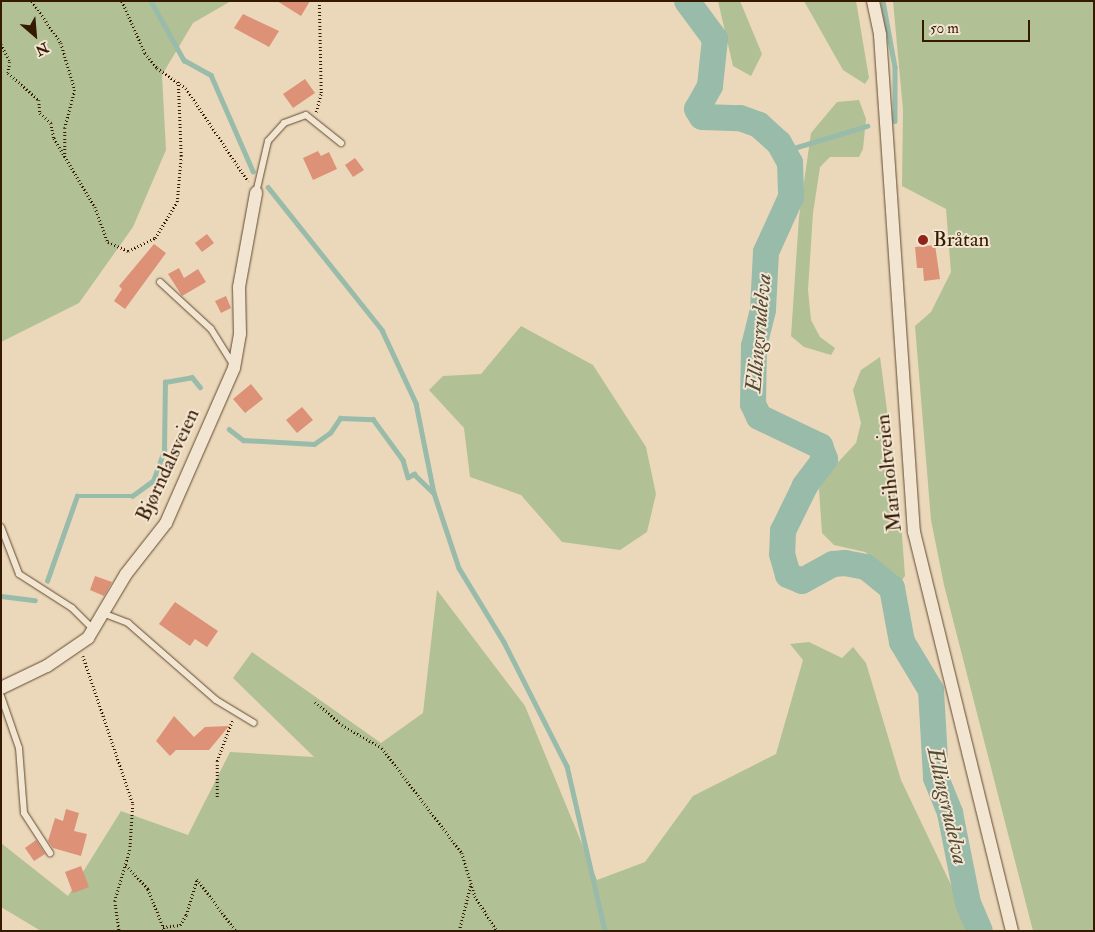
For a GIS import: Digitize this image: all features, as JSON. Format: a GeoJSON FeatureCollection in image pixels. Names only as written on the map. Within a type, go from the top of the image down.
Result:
{"type":"FeatureCollection","features":[{"type":"Feature","properties":{"kind":"street","name":"Mariholtveien"},"geometry":{"type":"LineString","coordinates":[[873,1],[880,34],[914,532],[1012,931]]}},
{"type":"Feature","properties":{"kind":"street","name":"Bjørndalsveien"},"geometry":{"type":"LineString","coordinates":[[1,688],[80,645],[95,630],[106,614],[126,574],[166,524],[234,368],[240,334],[239,286],[256,192]]}},
{"type":"Feature","properties":{"kind":"lane"},"geometry":{"type":"LineString","coordinates":[[256,192],[260,167],[275,130],[294,117],[315,119],[341,143]]}},
{"type":"Feature","properties":{"kind":"lane"},"geometry":{"type":"LineString","coordinates":[[160,282],[211,329],[234,368]]}},
{"type":"Feature","properties":{"kind":"lane"},"geometry":{"type":"LineString","coordinates":[[1,527],[19,574],[72,608],[95,630]]}},
{"type":"Feature","properties":{"kind":"lane"},"geometry":{"type":"LineString","coordinates":[[106,614],[128,622],[235,712],[254,723]]}},
{"type":"Feature","properties":{"kind":"lane"},"geometry":{"type":"LineString","coordinates":[[1,696],[19,748],[24,812],[50,853]]}},
{"type":"Feature","properties":{"kind":"path"},"geometry":{"type":"LineString","coordinates":[[32,1],[61,43],[75,90],[65,128],[66,159]]}},
{"type":"Feature","properties":{"kind":"path"},"geometry":{"type":"LineString","coordinates":[[122,1],[145,53],[156,68],[178,81],[256,192]]}},
{"type":"Feature","properties":{"kind":"path"},"geometry":{"type":"LineString","coordinates":[[315,119],[320,93],[319,1]]}},
{"type":"Feature","properties":{"kind":"path"},"geometry":{"type":"LineString","coordinates":[[1,44],[10,62],[8,73],[39,100],[40,113],[50,123],[66,159],[95,207],[108,242],[128,251],[155,238],[177,202],[180,180],[178,81]]}},
{"type":"Feature","properties":{"kind":"path"},"geometry":{"type":"LineString","coordinates":[[80,645],[133,804],[126,865],[115,901],[119,931]]}},
{"type":"Feature","properties":{"kind":"path"},"geometry":{"type":"LineString","coordinates":[[315,702],[342,726],[382,748],[462,853],[475,896],[497,931]]}},
{"type":"Feature","properties":{"kind":"path"},"geometry":{"type":"LineString","coordinates":[[217,797],[217,761],[235,712]]}},
{"type":"Feature","properties":{"kind":"path"},"geometry":{"type":"LineString","coordinates":[[126,865],[148,889],[165,931]]}},
{"type":"Feature","properties":{"kind":"path"},"geometry":{"type":"LineString","coordinates":[[163,927],[180,925],[186,915],[196,879],[236,931]]}},
{"type":"Feature","properties":{"kind":"path"},"geometry":{"type":"LineString","coordinates":[[459,931],[472,882]]}},
{"type":"Feature","properties":{"kind":"green space"},"geometry":{"type":"Polygon","coordinates":[[[1,1],[231,1],[193,23],[162,75],[166,150],[133,227],[79,303],[1,342],[1,1]]]}},
{"type":"Feature","properties":{"kind":"green space"},"geometry":{"type":"Polygon","coordinates":[[[718,1],[740,1],[762,54],[751,76],[733,66],[718,1]]]}},
{"type":"Feature","properties":{"kind":"green space"},"geometry":{"type":"Polygon","coordinates":[[[804,1],[856,1],[869,78],[865,84],[843,70],[804,1]]]}},
{"type":"Feature","properties":{"kind":"green space"},"geometry":{"type":"Polygon","coordinates":[[[893,1],[1094,1],[1094,931],[1033,931],[944,585],[931,520],[915,326],[931,312],[951,272],[946,209],[902,186],[903,110],[893,1]]]}},
{"type":"Feature","properties":{"kind":"green space"},"geometry":{"type":"Polygon","coordinates":[[[859,100],[866,119],[863,149],[859,157],[830,157],[820,167],[813,213],[808,290],[811,320],[820,337],[835,348],[831,355],[804,347],[791,336],[799,217],[811,133],[837,102],[859,100]]]}},
{"type":"Feature","properties":{"kind":"green space"},"geometry":{"type":"Polygon","coordinates":[[[521,326],[593,365],[646,447],[656,494],[647,532],[620,550],[562,542],[521,495],[470,477],[464,428],[429,390],[443,376],[481,374],[521,326]]]}},
{"type":"Feature","properties":{"kind":"green space"},"geometry":{"type":"Polygon","coordinates":[[[880,357],[900,508],[905,576],[902,580],[865,552],[834,545],[822,533],[819,489],[826,475],[856,443],[861,423],[853,390],[861,370],[880,357]]]}},
{"type":"Feature","properties":{"kind":"green space"},"geometry":{"type":"Polygon","coordinates":[[[437,590],[525,706],[597,880],[645,862],[693,796],[776,754],[803,660],[790,644],[809,642],[842,658],[853,647],[866,663],[901,780],[973,931],[41,931],[1,907],[1,843],[68,896],[121,811],[188,835],[230,752],[314,757],[233,678],[252,652],[381,743],[423,713],[437,590]]]}},
{"type":"Feature","properties":{"kind":"building"},"geometry":{"type":"Polygon","coordinates":[[[277,1],[310,1],[301,16],[277,1]]]}},
{"type":"Feature","properties":{"kind":"building"},"geometry":{"type":"Polygon","coordinates":[[[243,14],[279,31],[269,47],[234,28],[243,14]]]}},
{"type":"Feature","properties":{"kind":"building"},"geometry":{"type":"Polygon","coordinates":[[[305,79],[315,93],[293,108],[283,94],[305,79]]]}},
{"type":"Feature","properties":{"kind":"building"},"geometry":{"type":"Polygon","coordinates":[[[318,151],[321,156],[329,152],[337,169],[313,180],[303,158],[318,151]]]}},
{"type":"Feature","properties":{"kind":"building"},"geometry":{"type":"Polygon","coordinates":[[[355,158],[364,170],[353,177],[345,165],[355,158]]]}},
{"type":"Feature","properties":{"kind":"building"},"geometry":{"type":"Polygon","coordinates":[[[207,234],[214,243],[202,252],[195,243],[207,234]]]}},
{"type":"Feature","properties":{"kind":"building"},"geometry":{"type":"Polygon","coordinates":[[[154,244],[166,253],[125,309],[114,301],[122,289],[119,286],[154,244]]]}},
{"type":"Feature","properties":{"kind":"building"},"geometry":{"type":"Polygon","coordinates":[[[935,245],[940,279],[924,281],[923,268],[917,268],[915,247],[935,245]]]}},
{"type":"Feature","properties":{"kind":"building"},"geometry":{"type":"Polygon","coordinates":[[[179,268],[184,278],[198,269],[206,282],[182,296],[168,274],[179,268]]]}},
{"type":"Feature","properties":{"kind":"building"},"geometry":{"type":"Polygon","coordinates":[[[226,296],[231,308],[221,313],[215,301],[226,296]]]}},
{"type":"Feature","properties":{"kind":"building"},"geometry":{"type":"Polygon","coordinates":[[[251,384],[263,399],[245,413],[233,399],[251,384]]]}},
{"type":"Feature","properties":{"kind":"building"},"geometry":{"type":"Polygon","coordinates":[[[302,407],[313,420],[297,433],[286,420],[302,407]]]}},
{"type":"Feature","properties":{"kind":"building"},"geometry":{"type":"Polygon","coordinates":[[[95,576],[112,582],[104,596],[90,590],[95,576]]]}},
{"type":"Feature","properties":{"kind":"building"},"geometry":{"type":"Polygon","coordinates":[[[175,602],[218,631],[207,647],[195,639],[190,646],[159,624],[175,602]]]}},
{"type":"Feature","properties":{"kind":"building"},"geometry":{"type":"Polygon","coordinates":[[[174,716],[194,737],[205,727],[229,726],[209,750],[176,750],[170,756],[156,741],[174,716]]]}},
{"type":"Feature","properties":{"kind":"building"},"geometry":{"type":"Polygon","coordinates":[[[66,809],[79,813],[74,831],[87,834],[81,856],[53,848],[48,841],[55,818],[63,821],[66,809]]]}},
{"type":"Feature","properties":{"kind":"building"},"geometry":{"type":"Polygon","coordinates":[[[36,840],[45,854],[34,861],[25,848],[36,840]]]}},
{"type":"Feature","properties":{"kind":"building"},"geometry":{"type":"Polygon","coordinates":[[[81,866],[89,887],[73,893],[65,872],[81,866]]]}},
{"type":"Feature","properties":{"kind":"waterway"},"geometry":{"type":"LineString","coordinates":[[151,1],[184,60],[211,75],[253,171]]}},
{"type":"Feature","properties":{"kind":"waterway","name":"Ellingsrudelva"},"geometry":{"type":"LineString","coordinates":[[687,1],[715,39],[710,86],[697,109],[702,117],[740,118],[759,125],[779,143],[790,163],[791,197],[766,252],[763,310],[754,346],[753,404],[759,417],[820,446],[825,459],[805,486],[783,531],[782,554],[788,575],[802,581],[833,564],[845,563],[866,567],[892,588],[902,642],[931,690],[936,778],[950,813],[968,903],[980,931]]}},
{"type":"Feature","properties":{"kind":"waterway"},"geometry":{"type":"LineString","coordinates":[[883,1],[895,67],[895,121]]}},
{"type":"Feature","properties":{"kind":"waterway"},"geometry":{"type":"LineString","coordinates":[[784,151],[867,126]]}},
{"type":"Feature","properties":{"kind":"waterway"},"geometry":{"type":"LineString","coordinates":[[268,187],[382,330],[416,403],[434,493],[459,568],[504,642],[567,766],[605,931]]}},
{"type":"Feature","properties":{"kind":"waterway"},"geometry":{"type":"LineString","coordinates":[[47,581],[77,496],[132,496],[153,481],[164,450],[165,382],[192,377],[200,387]]}},
{"type":"Feature","properties":{"kind":"waterway"},"geometry":{"type":"LineString","coordinates":[[229,429],[243,440],[314,444],[330,433],[340,418],[373,419],[403,460],[408,477],[414,474],[434,493]]}},
{"type":"Feature","properties":{"kind":"waterway"},"geometry":{"type":"LineString","coordinates":[[1,596],[35,600]]}},
{"type":"Feature","properties":{"kind":"place","name":"Bråtan"},"geometry":{"type":"Point","coordinates":[923,240]}}]}
